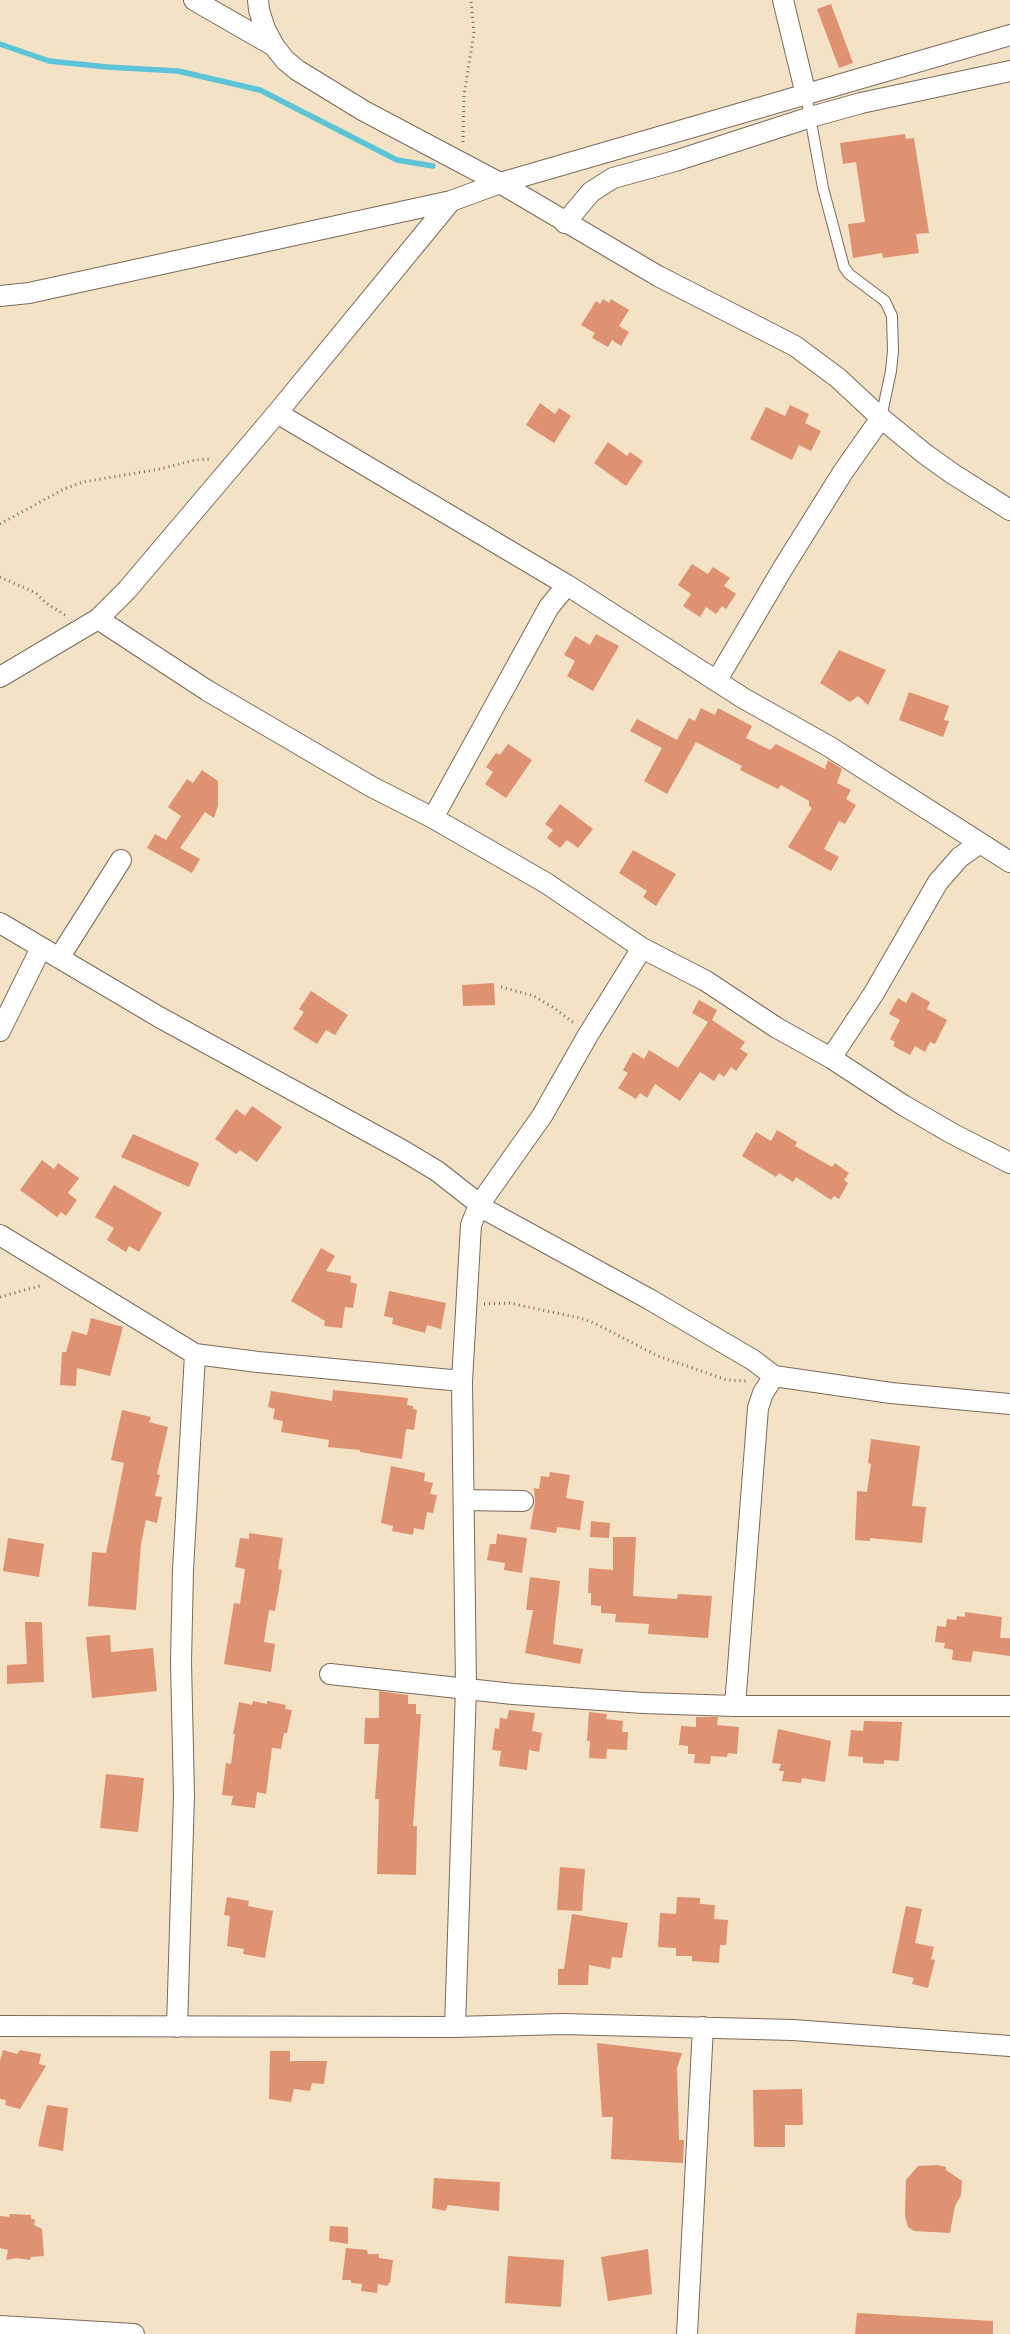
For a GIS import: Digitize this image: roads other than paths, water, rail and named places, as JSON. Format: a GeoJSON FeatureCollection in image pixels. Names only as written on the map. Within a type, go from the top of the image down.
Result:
{"type":"FeatureCollection","features":[{"type":"Feature","properties":{"kind":"street"},"geometry":{"type":"LineString","coordinates":[[194,0],[274,46]]}},
{"type":"Feature","properties":{"kind":"street"},"geometry":{"type":"LineString","coordinates":[[258,0],[265,29],[274,46],[285,60],[297,70],[364,111],[500,184],[658,276],[795,346],[838,378],[881,418],[953,474],[1010,510]]}},
{"type":"Feature","properties":{"kind":"street"},"geometry":{"type":"LineString","coordinates":[[783,0],[806,95]]}},
{"type":"Feature","properties":{"kind":"street"},"geometry":{"type":"LineString","coordinates":[[0,296],[29,293],[451,201],[500,184],[1010,35]]}},
{"type":"Feature","properties":{"kind":"street"},"geometry":{"type":"LineString","coordinates":[[565,223],[591,192],[613,178],[675,162],[811,117],[861,103],[1010,71]]}},
{"type":"Feature","properties":{"kind":"street"},"geometry":{"type":"LineString","coordinates":[[0,677],[92,622],[144,572],[451,201]]}},
{"type":"Feature","properties":{"kind":"street"},"geometry":{"type":"LineString","coordinates":[[277,413],[567,584],[743,698],[830,747],[1010,862]]}},
{"type":"Feature","properties":{"kind":"street"},"geometry":{"type":"LineString","coordinates":[[717,680],[783,568],[843,472],[881,418]]}},
{"type":"Feature","properties":{"kind":"street"},"geometry":{"type":"LineString","coordinates":[[433,818],[549,608],[567,584]]}},
{"type":"Feature","properties":{"kind":"street"},"geometry":{"type":"LineString","coordinates":[[92,622],[372,787],[433,818],[546,883],[642,948],[706,981],[777,1028],[832,1058],[864,1081],[919,1115],[1010,1163]]}},
{"type":"Feature","properties":{"kind":"street"},"geometry":{"type":"LineString","coordinates":[[832,1058],[874,993],[938,882],[960,857],[980,843]]}},
{"type":"Feature","properties":{"kind":"street"},"geometry":{"type":"LineString","coordinates":[[59,958],[121,860]]}},
{"type":"Feature","properties":{"kind":"street"},"geometry":{"type":"LineString","coordinates":[[0,923],[159,1017],[402,1150],[444,1177],[479,1205],[739,1351],[774,1376],[891,1393],[1008,1400]]}},
{"type":"Feature","properties":{"kind":"street"},"geometry":{"type":"LineString","coordinates":[[0,1031],[41,948]]}},
{"type":"Feature","properties":{"kind":"street"},"geometry":{"type":"LineString","coordinates":[[455,2027],[466,1687],[462,1381],[469,1242],[473,1219],[479,1205],[542,1116],[588,1035],[642,948]]}},
{"type":"Feature","properties":{"kind":"street"},"geometry":{"type":"LineString","coordinates":[[0,1235],[195,1354],[258,1362],[462,1381]]}},
{"type":"Feature","properties":{"kind":"street"},"geometry":{"type":"LineString","coordinates":[[177,2027],[184,1795],[181,1662],[183,1570],[195,1354]]}},
{"type":"Feature","properties":{"kind":"street"},"geometry":{"type":"LineString","coordinates":[[735,1706],[758,1408],[763,1393],[774,1376]]}},
{"type":"Feature","properties":{"kind":"street"},"geometry":{"type":"LineString","coordinates":[[464,1500],[523,1501]]}},
{"type":"Feature","properties":{"kind":"street"},"geometry":{"type":"LineString","coordinates":[[330,1674],[466,1687],[513,1694],[735,1706],[1010,1706]]}},
{"type":"Feature","properties":{"kind":"street"},"geometry":{"type":"LineString","coordinates":[[0,2026],[455,2027],[562,2024],[793,2030],[1010,2046]]}},
{"type":"Feature","properties":{"kind":"street"},"geometry":{"type":"LineString","coordinates":[[687,2334],[704,2027]]}},
{"type":"Feature","properties":{"kind":"street"},"geometry":{"type":"LineString","coordinates":[[3,2329],[134,2334]]}},
{"type":"Feature","properties":{"kind":"lane"},"geometry":{"type":"LineString","coordinates":[[806,95],[824,188],[844,267],[849,274],[885,301],[892,316],[893,351],[891,371],[881,418]]}},
{"type":"Feature","properties":{"kind":"waterway"},"geometry":{"type":"LineString","coordinates":[[0,44],[49,61],[178,71],[260,90],[397,160],[433,166]]}}]}
